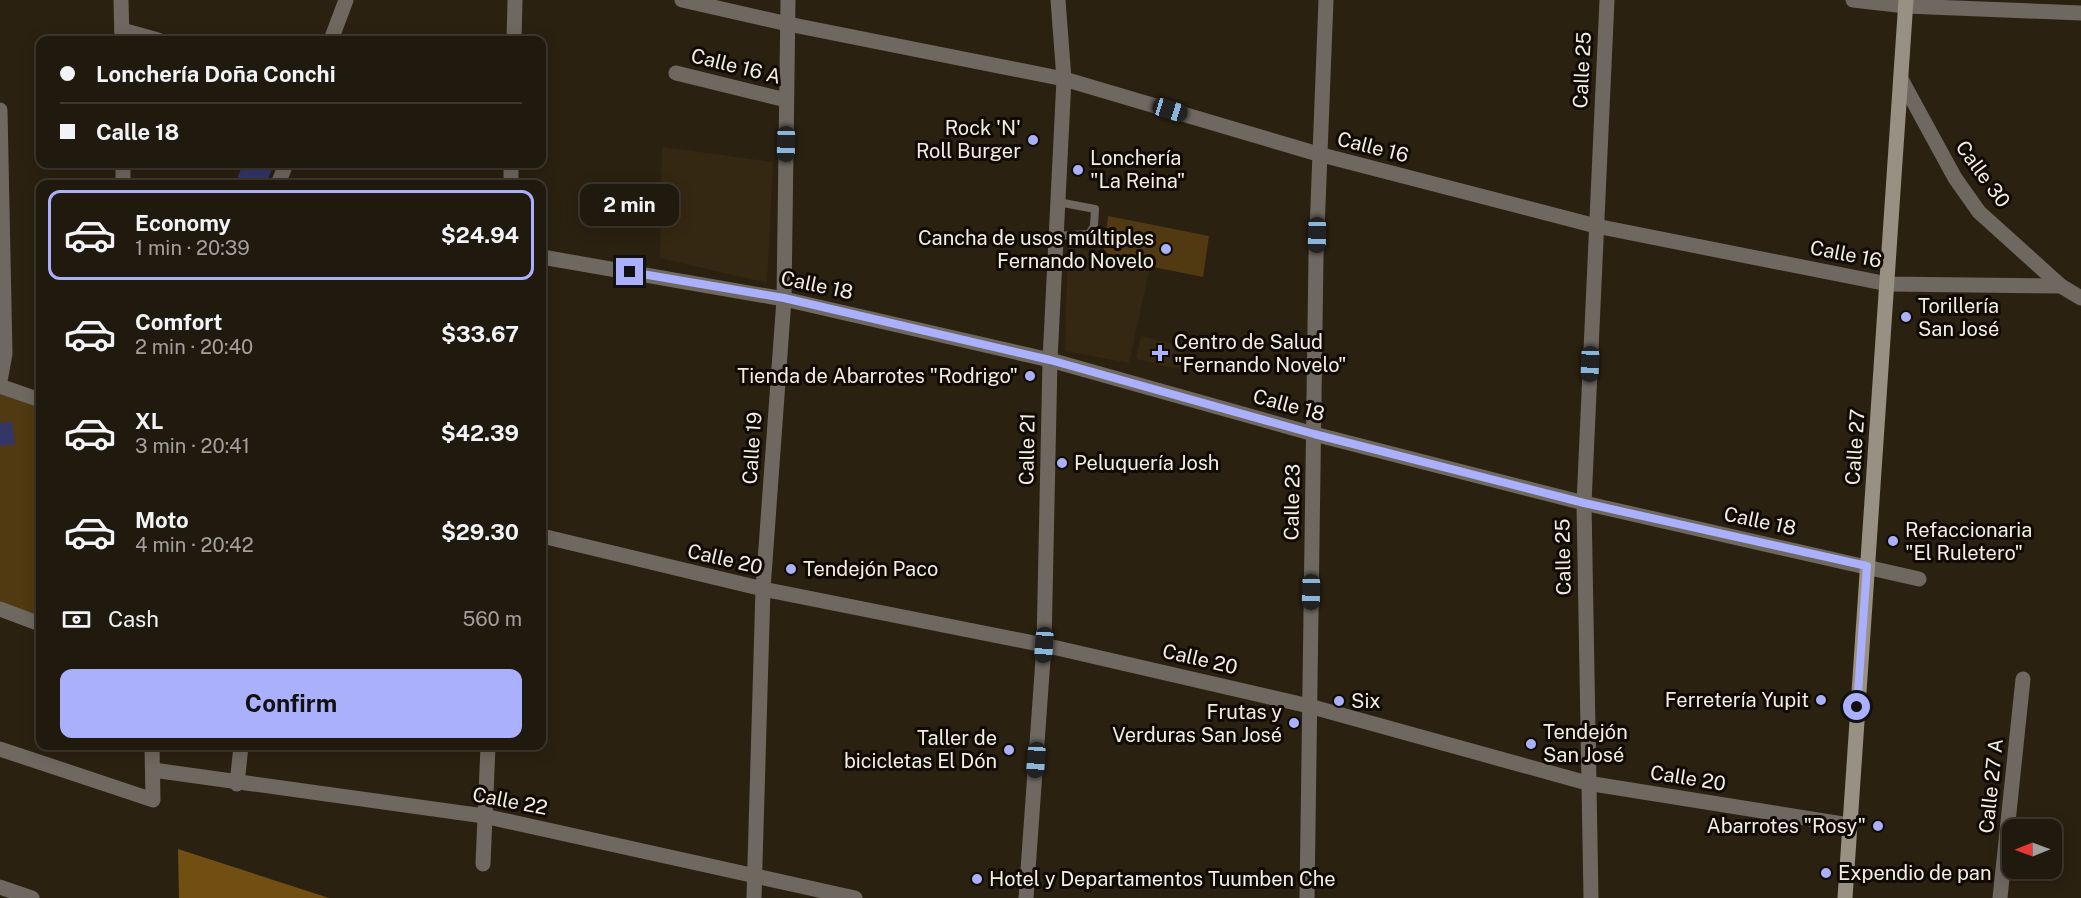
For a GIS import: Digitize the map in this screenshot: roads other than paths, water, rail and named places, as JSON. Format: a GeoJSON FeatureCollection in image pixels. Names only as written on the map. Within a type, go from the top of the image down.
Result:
{"type":"FeatureCollection","features":[{"type":"Feature","properties":{"kind":"main road","name":"Calle 27"},"geometry":{"type":"LineString","coordinates":[[1845,898],[1906,3]]}},
{"type":"Feature","properties":{"kind":"street"},"geometry":{"type":"LineString","coordinates":[[121,0],[122,35]]}},
{"type":"Feature","properties":{"kind":"street"},"geometry":{"type":"LineString","coordinates":[[332,36],[346,0]]}},
{"type":"Feature","properties":{"kind":"street"},"geometry":{"type":"LineString","coordinates":[[514,36],[515,0]]}},
{"type":"Feature","properties":{"kind":"street","name":"Calle 16"},"geometry":{"type":"LineString","coordinates":[[682,0],[788,24],[1064,79],[1318,154],[1596,226],[1888,284],[2061,286]]}},
{"type":"Feature","properties":{"kind":"street","name":"Calle 19"},"geometry":{"type":"LineString","coordinates":[[754,898],[757,875],[763,590],[784,298],[788,0]]}},
{"type":"Feature","properties":{"kind":"street","name":"Calle 21"},"geometry":{"type":"LineString","coordinates":[[1026,898],[1044,645],[1050,360],[1064,79],[1058,0]]}},
{"type":"Feature","properties":{"kind":"street","name":"Calle 23"},"geometry":{"type":"LineString","coordinates":[[1307,898],[1318,154],[1326,0]]}},
{"type":"Feature","properties":{"kind":"street","name":"Calle 25"},"geometry":{"type":"LineString","coordinates":[[1591,898],[1587,783],[1584,503],[1607,0]]}},
{"type":"Feature","properties":{"kind":"street"},"geometry":{"type":"LineString","coordinates":[[1853,0],[2081,14]]}},
{"type":"Feature","properties":{"kind":"street","name":"Calle 16 A"},"geometry":{"type":"LineString","coordinates":[[676,73],[786,100]]}},
{"type":"Feature","properties":{"kind":"street","name":"Calle 30"},"geometry":{"type":"LineString","coordinates":[[1901,79],[1955,178],[1979,212],[2061,286],[2080,297]]}},
{"type":"Feature","properties":{"kind":"street"},"geometry":{"type":"LineString","coordinates":[[0,110],[4,354],[0,381]]}},
{"type":"Feature","properties":{"kind":"street","name":"Calle 18"},"geometry":{"type":"LineString","coordinates":[[546,258],[784,298],[1050,360],[1314,434],[1584,503],[1919,579]]}},
{"type":"Feature","properties":{"kind":"street"},"geometry":{"type":"LineString","coordinates":[[0,386],[36,399]]}},
{"type":"Feature","properties":{"kind":"street","name":"Calle 20"},"geometry":{"type":"LineString","coordinates":[[546,537],[763,590],[1044,645],[1309,706],[1587,783],[1849,825]]}},
{"type":"Feature","properties":{"kind":"street"},"geometry":{"type":"LineString","coordinates":[[0,609],[36,622]]}},
{"type":"Feature","properties":{"kind":"street","name":"Calle 27 A"},"geometry":{"type":"LineString","coordinates":[[2000,898],[2023,679]]}},
{"type":"Feature","properties":{"kind":"street"},"geometry":{"type":"LineString","coordinates":[[0,749],[153,800],[152,750]]}},
{"type":"Feature","properties":{"kind":"street"},"geometry":{"type":"LineString","coordinates":[[237,784],[241,750]]}},
{"type":"Feature","properties":{"kind":"street"},"geometry":{"type":"LineString","coordinates":[[483,864],[488,750]]}},
{"type":"Feature","properties":{"kind":"street","name":"Calle 22"},"geometry":{"type":"LineString","coordinates":[[153,770],[237,784],[484,816],[855,898]]}},
{"type":"Feature","properties":{"kind":"street"},"geometry":{"type":"LineString","coordinates":[[0,886],[32,898]]}},
{"type":"Feature","properties":{"kind":"lane"},"geometry":{"type":"LineString","coordinates":[[1056,236],[1089,234],[1095,219],[1095,209],[1058,202]]}},
{"type":"Feature","properties":{"kind":"place","name":"Rock 'N' Roll Burger"},"geometry":{"type":"Point","coordinates":[1033,140]}},
{"type":"Feature","properties":{"kind":"place","name":"Lonchería \"La Reina\""},"geometry":{"type":"Point","coordinates":[1078,170]}},
{"type":"Feature","properties":{"kind":"place","name":"Cancha de usos múltiples Fernando Novelo"},"geometry":{"type":"Point","coordinates":[1166,249]}},
{"type":"Feature","properties":{"kind":"place","name":"Torillería San José"},"geometry":{"type":"Point","coordinates":[1906,317]}},
{"type":"Feature","properties":{"kind":"place","name":"Centro de Salud \"Fernando Novelo\""},"geometry":{"type":"Point","coordinates":[1160,353]}},
{"type":"Feature","properties":{"kind":"place","name":"Tienda de Abarrotes \"Rodrigo\""},"geometry":{"type":"Point","coordinates":[1030,376]}},
{"type":"Feature","properties":{"kind":"place","name":"Peluquería Josh"},"geometry":{"type":"Point","coordinates":[1062,463]}},
{"type":"Feature","properties":{"kind":"place","name":"Refaccionaria \"El Ruletero\""},"geometry":{"type":"Point","coordinates":[1893,541]}},
{"type":"Feature","properties":{"kind":"place","name":"Tendejón Paco"},"geometry":{"type":"Point","coordinates":[791,569]}},
{"type":"Feature","properties":{"kind":"place","name":"Ferretería Yupit"},"geometry":{"type":"Point","coordinates":[1821,700]}},
{"type":"Feature","properties":{"kind":"place","name":"Six"},"geometry":{"type":"Point","coordinates":[1339,701]}},
{"type":"Feature","properties":{"kind":"place","name":"Frutas y Verduras San José"},"geometry":{"type":"Point","coordinates":[1294,723]}},
{"type":"Feature","properties":{"kind":"place","name":"Tendejón San José"},"geometry":{"type":"Point","coordinates":[1531,744]}},
{"type":"Feature","properties":{"kind":"place","name":"Taller de bicicletas El Dón"},"geometry":{"type":"Point","coordinates":[1009,750]}},
{"type":"Feature","properties":{"kind":"place","name":"Abarrotes \"Rosy\""},"geometry":{"type":"Point","coordinates":[1878,826]}},
{"type":"Feature","properties":{"kind":"place","name":"Expendio de pan"},"geometry":{"type":"Point","coordinates":[1826,873]}},
{"type":"Feature","properties":{"kind":"place","name":"Hotel y Departamentos Tuumben Che"},"geometry":{"type":"Point","coordinates":[977,879]}}]}
